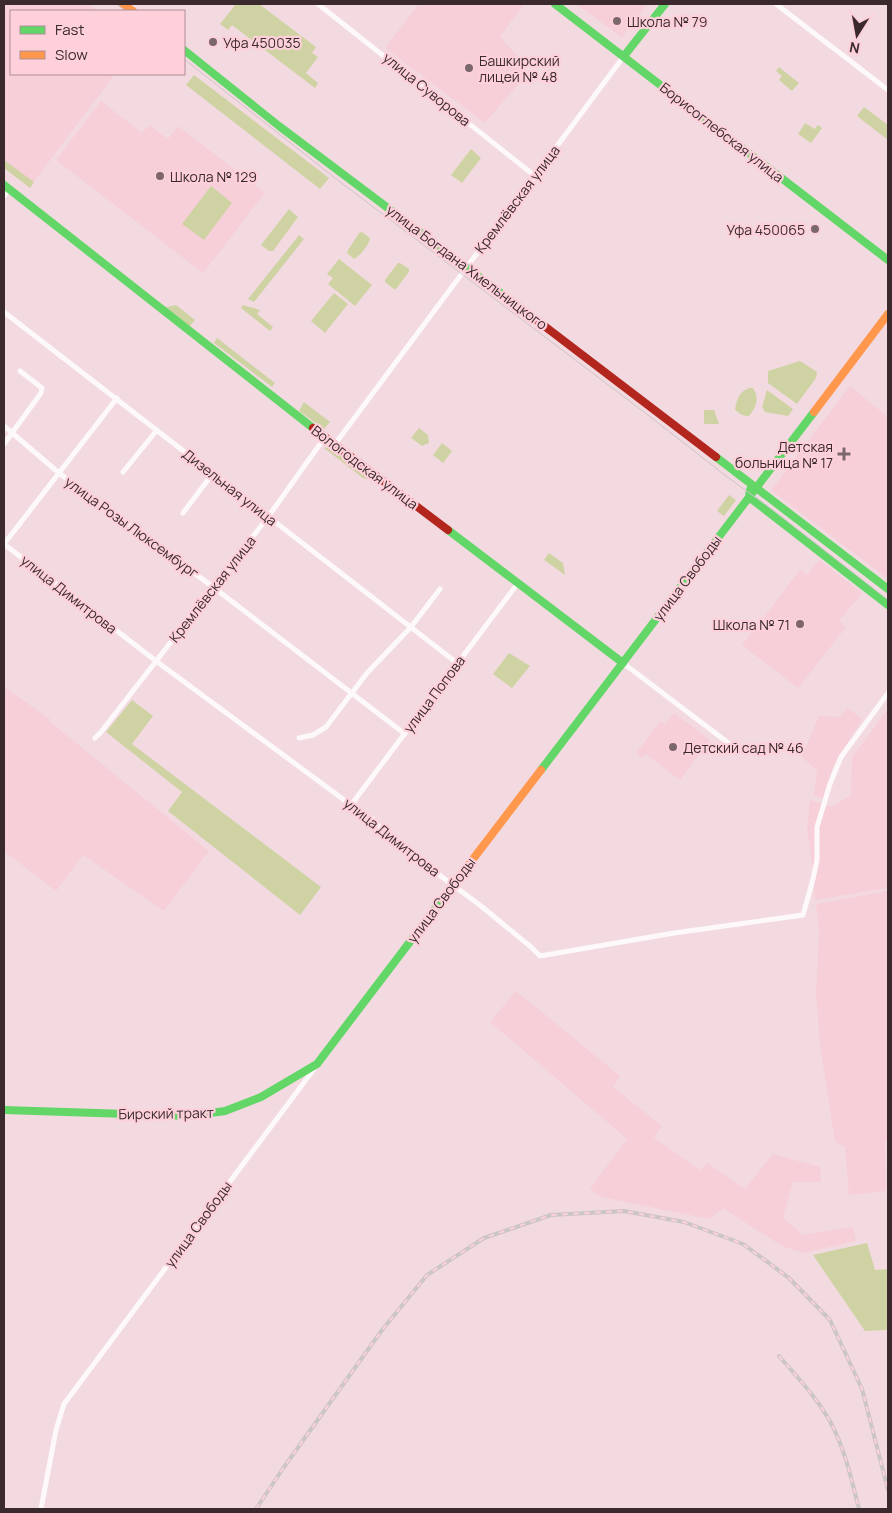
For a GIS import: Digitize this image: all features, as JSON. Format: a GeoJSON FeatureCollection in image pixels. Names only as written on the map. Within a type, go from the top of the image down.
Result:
{"type":"FeatureCollection","features":[{"type":"Feature","properties":{"kind":"main road","name":"Борисоглебская улица"},"geometry":{"type":"LineString","coordinates":[[555,4],[888,260]]}},
{"type":"Feature","properties":{"kind":"main road","name":"Кремлёвская улица"},"geometry":{"type":"LineString","coordinates":[[624,56],[665,4]]}},
{"type":"Feature","properties":{"kind":"main road","name":"улица Богдана Хмельницкого"},"geometry":{"type":"LineString","coordinates":[[185,51],[279,126],[466,266],[888,589]]}},
{"type":"Feature","properties":{"kind":"main road","name":"Вологодская улица"},"geometry":{"type":"LineString","coordinates":[[5,190],[325,437],[623,663]]}},
{"type":"Feature","properties":{"kind":"main road","name":"улица Свободы"},"geometry":{"type":"LineString","coordinates":[[317,1064],[749,497],[753,485],[888,314]]}},
{"type":"Feature","properties":{"kind":"main road"},"geometry":{"type":"LineString","coordinates":[[749,497],[888,605]]}},
{"type":"Feature","properties":{"kind":"main road","name":"Бирский тракт"},"geometry":{"type":"LineString","coordinates":[[4,1110],[178,1115],[210,1114],[249,1103],[317,1064]]}},
{"type":"Feature","properties":{"kind":"street","name":"улица Суворова"},"geometry":{"type":"LineString","coordinates":[[318,4],[535,176]]}},
{"type":"Feature","properties":{"kind":"street"},"geometry":{"type":"LineString","coordinates":[[776,4],[888,90]]}},
{"type":"Feature","properties":{"kind":"street","name":"Кремлёвская улица"},"geometry":{"type":"LineString","coordinates":[[335,444],[624,56]]}},
{"type":"Feature","properties":{"kind":"street","name":"Дизельная улица"},"geometry":{"type":"LineString","coordinates":[[4,312],[457,663]]}},
{"type":"Feature","properties":{"kind":"street"},"geometry":{"type":"LineString","coordinates":[[4,444],[42,388],[20,371]]}},
{"type":"Feature","properties":{"kind":"street"},"geometry":{"type":"LineString","coordinates":[[4,544],[116,398]]}},
{"type":"Feature","properties":{"kind":"street","name":"улица Розы Люксембург"},"geometry":{"type":"LineString","coordinates":[[4,426],[59,473],[213,587],[405,734]]}},
{"type":"Feature","properties":{"kind":"street"},"geometry":{"type":"LineString","coordinates":[[123,472],[156,430]]}},
{"type":"Feature","properties":{"kind":"street","name":"Кремлёвская улица"},"geometry":{"type":"LineString","coordinates":[[95,738],[102,732],[268,517],[325,437]]}},
{"type":"Feature","properties":{"kind":"street"},"geometry":{"type":"LineString","coordinates":[[183,513],[213,473]]}},
{"type":"Feature","properties":{"kind":"street","name":"улица Димитрова"},"geometry":{"type":"LineString","coordinates":[[4,544],[156,661],[351,805],[373,819],[387,836],[453,884],[531,946],[540,956],[674,933],[803,915],[817,860],[817,827],[830,784],[841,757],[888,693]]}},
{"type":"Feature","properties":{"kind":"street","name":"улица Попова"},"geometry":{"type":"LineString","coordinates":[[351,805],[518,584]]}},
{"type":"Feature","properties":{"kind":"street"},"geometry":{"type":"LineString","coordinates":[[299,738],[313,735],[326,727],[368,673],[411,627],[440,590]]}},
{"type":"Feature","properties":{"kind":"street","name":"Вологодская улица"},"geometry":{"type":"LineString","coordinates":[[623,663],[731,745]]}},
{"type":"Feature","properties":{"kind":"street","name":"улица Свободы"},"geometry":{"type":"LineString","coordinates":[[41,1509],[56,1430],[64,1404],[317,1064]]}},
{"type":"Feature","properties":{"kind":"shaded area"},"geometry":{"type":"Polygon","coordinates":[[[4,4],[88,4],[97,10],[10,10],[10,75],[114,75],[32,184],[4,163],[4,4]]]}},
{"type":"Feature","properties":{"kind":"shaded area","name":"Башкирский лицей № 48"},"geometry":{"type":"Polygon","coordinates":[[[419,4],[524,4],[500,37],[524,63],[527,74],[485,123],[385,48],[419,4]]]}},
{"type":"Feature","properties":{"kind":"shaded area","name":"Школа № 79"},"geometry":{"type":"Polygon","coordinates":[[[576,4],[647,4],[622,37],[576,4]]]}},
{"type":"Feature","properties":{"kind":"shaded area","name":"Школа № 129"},"geometry":{"type":"Polygon","coordinates":[[[101,101],[142,133],[149,125],[168,139],[178,126],[265,193],[203,273],[56,160],[101,101]]]}},
{"type":"Feature","properties":{"kind":"shaded area","name":"Детская больница № 17"},"geometry":{"type":"Polygon","coordinates":[[[850,386],[888,417],[888,579],[771,490],[850,386]]]}},
{"type":"Feature","properties":{"kind":"shaded area","name":"Школа № 71"},"geometry":{"type":"Polygon","coordinates":[[[819,560],[862,593],[839,621],[846,627],[798,688],[742,645],[800,570],[807,575],[819,560]]]}},
{"type":"Feature","properties":{"kind":"shaded area"},"geometry":{"type":"Polygon","coordinates":[[[4,687],[50,719],[49,721],[209,851],[164,911],[83,855],[56,891],[4,851],[4,687]]]}},
{"type":"Feature","properties":{"kind":"shaded area"},"geometry":{"type":"Polygon","coordinates":[[[848,708],[862,719],[833,766],[823,798],[814,796],[817,771],[802,757],[819,716],[839,717],[848,708]]]}},
{"type":"Feature","properties":{"kind":"shaded area"},"geometry":{"type":"Polygon","coordinates":[[[888,709],[888,888],[815,900],[807,828],[810,800],[832,807],[851,795],[852,757],[888,709]]]}},
{"type":"Feature","properties":{"kind":"shaded area","name":"Детский сад № 46"},"geometry":{"type":"Polygon","coordinates":[[[674,713],[710,740],[680,780],[646,754],[642,758],[636,753],[660,721],[665,724],[674,713]]]}},
{"type":"Feature","properties":{"kind":"shaded area"},"geometry":{"type":"Polygon","coordinates":[[[888,891],[888,1140],[885,1141],[886,1191],[849,1195],[845,1147],[835,1142],[820,1044],[816,995],[819,931],[816,904],[888,891]]]}},
{"type":"Feature","properties":{"kind":"shaded area"},"geometry":{"type":"Polygon","coordinates":[[[516,991],[620,1076],[613,1087],[662,1126],[654,1138],[700,1170],[707,1163],[745,1189],[773,1154],[820,1167],[821,1182],[793,1182],[783,1218],[798,1230],[800,1235],[853,1227],[856,1241],[804,1253],[782,1246],[723,1208],[709,1219],[601,1197],[590,1189],[627,1139],[490,1022],[516,991]]]}},
{"type":"Feature","properties":{"kind":"green space"},"geometry":{"type":"Polygon","coordinates":[[[236,4],[259,4],[316,47],[312,53],[318,57],[306,73],[318,83],[315,88],[232,25],[228,30],[220,24],[236,4]]]}},
{"type":"Feature","properties":{"kind":"green space"},"geometry":{"type":"Polygon","coordinates":[[[779,67],[799,83],[792,91],[779,80],[782,76],[776,71],[779,67]]]}},
{"type":"Feature","properties":{"kind":"green space"},"geometry":{"type":"Polygon","coordinates":[[[194,75],[329,178],[320,189],[186,85],[194,75]]]}},
{"type":"Feature","properties":{"kind":"green space"},"geometry":{"type":"Polygon","coordinates":[[[864,107],[888,125],[888,140],[857,116],[864,107]]]}},
{"type":"Feature","properties":{"kind":"green space"},"geometry":{"type":"Polygon","coordinates":[[[805,123],[815,129],[818,125],[822,128],[811,143],[798,134],[805,123]]]}},
{"type":"Feature","properties":{"kind":"green space"},"geometry":{"type":"Polygon","coordinates":[[[471,149],[481,158],[462,183],[451,175],[471,149]]]}},
{"type":"Feature","properties":{"kind":"green space"},"geometry":{"type":"Polygon","coordinates":[[[4,160],[34,182],[30,188],[4,168],[4,160]]]}},
{"type":"Feature","properties":{"kind":"green space"},"geometry":{"type":"Polygon","coordinates":[[[211,186],[232,203],[204,240],[182,224],[211,186]]]}},
{"type":"Feature","properties":{"kind":"green space"},"geometry":{"type":"Polygon","coordinates":[[[289,209],[298,217],[273,251],[269,251],[261,245],[289,209]]]}},
{"type":"Feature","properties":{"kind":"green space"},"geometry":{"type":"Polygon","coordinates":[[[362,232],[370,238],[364,250],[354,259],[347,253],[359,233],[362,232]]]}},
{"type":"Feature","properties":{"kind":"green space"},"geometry":{"type":"Polygon","coordinates":[[[299,235],[304,239],[254,302],[248,299],[299,235]]]}},
{"type":"Feature","properties":{"kind":"green space"},"geometry":{"type":"Polygon","coordinates":[[[339,259],[372,285],[355,306],[328,284],[333,278],[327,274],[339,259]]]}},
{"type":"Feature","properties":{"kind":"green space"},"geometry":{"type":"Polygon","coordinates":[[[398,263],[409,269],[409,272],[394,289],[385,280],[398,263]]]}},
{"type":"Feature","properties":{"kind":"green space"},"geometry":{"type":"Polygon","coordinates":[[[334,293],[348,304],[325,333],[311,321],[334,293]]]}},
{"type":"Feature","properties":{"kind":"green space"},"geometry":{"type":"Polygon","coordinates":[[[176,305],[195,320],[188,328],[163,308],[176,305]]]}},
{"type":"Feature","properties":{"kind":"green space"},"geometry":{"type":"Polygon","coordinates":[[[243,305],[260,310],[257,314],[273,327],[270,331],[241,308],[243,305]]]}},
{"type":"Feature","properties":{"kind":"green space"},"geometry":{"type":"Polygon","coordinates":[[[217,338],[275,383],[272,387],[214,343],[217,338]]]}},
{"type":"Feature","properties":{"kind":"green space"},"geometry":{"type":"Polygon","coordinates":[[[800,361],[817,372],[816,378],[797,404],[768,383],[768,371],[800,361]]]}},
{"type":"Feature","properties":{"kind":"green space"},"geometry":{"type":"Polygon","coordinates":[[[749,388],[753,388],[757,399],[754,409],[749,416],[745,416],[735,409],[739,396],[749,388]]]}},
{"type":"Feature","properties":{"kind":"green space"},"geometry":{"type":"Polygon","coordinates":[[[767,390],[793,409],[788,416],[765,412],[762,407],[767,390]]]}},
{"type":"Feature","properties":{"kind":"green space"},"geometry":{"type":"Polygon","coordinates":[[[304,402],[330,422],[324,429],[299,411],[304,402]]]}},
{"type":"Feature","properties":{"kind":"green space"},"geometry":{"type":"Polygon","coordinates":[[[704,410],[714,410],[719,424],[704,424],[704,410]]]}},
{"type":"Feature","properties":{"kind":"green space"},"geometry":{"type":"Polygon","coordinates":[[[419,428],[428,435],[429,443],[422,446],[411,438],[419,428]]]}},
{"type":"Feature","properties":{"kind":"green space"},"geometry":{"type":"Polygon","coordinates":[[[442,443],[452,451],[443,463],[433,455],[442,443]]]}},
{"type":"Feature","properties":{"kind":"green space"},"geometry":{"type":"Polygon","coordinates":[[[329,446],[369,477],[367,479],[363,478],[324,448],[329,446]]]}},
{"type":"Feature","properties":{"kind":"green space"},"geometry":{"type":"Polygon","coordinates":[[[729,495],[736,500],[724,516],[717,511],[729,495]]]}},
{"type":"Feature","properties":{"kind":"green space"},"geometry":{"type":"Polygon","coordinates":[[[549,553],[563,563],[565,575],[544,560],[549,553]]]}},
{"type":"Feature","properties":{"kind":"green space"},"geometry":{"type":"Polygon","coordinates":[[[509,653],[530,666],[512,688],[493,674],[509,653]]]}},
{"type":"Feature","properties":{"kind":"green space"},"geometry":{"type":"Polygon","coordinates":[[[132,700],[153,716],[132,744],[321,887],[300,915],[168,811],[182,792],[106,732],[132,700]]]}},
{"type":"Feature","properties":{"kind":"green space"},"geometry":{"type":"Polygon","coordinates":[[[867,1243],[875,1270],[888,1269],[888,1330],[865,1331],[813,1255],[867,1243]]]}},
{"type":"Feature","properties":{"kind":"tram line"},"geometry":{"type":"LineString","coordinates":[[116,4],[125,10]]}},
{"type":"Feature","properties":{"kind":"tram line"},"geometry":{"type":"LineString","coordinates":[[185,60],[335,178],[773,510],[888,600]]}},
{"type":"Feature","properties":{"kind":"railway"},"geometry":{"type":"LineString","coordinates":[[256,1509],[382,1330],[427,1275],[484,1238],[551,1215],[624,1211],[684,1222],[743,1244],[789,1278],[830,1320],[862,1389],[888,1490]]}},
{"type":"Feature","properties":{"kind":"railway"},"geometry":{"type":"LineString","coordinates":[[779,1356],[828,1417],[845,1457],[859,1509]]}},
{"type":"Feature","properties":{"kind":"traffic: fast"},"geometry":{"type":"LineString","coordinates":[[555,4],[888,260]]}},
{"type":"Feature","properties":{"kind":"traffic: fast"},"geometry":{"type":"LineString","coordinates":[[624,56],[665,4]]}},
{"type":"Feature","properties":{"kind":"traffic: fast"},"geometry":{"type":"LineString","coordinates":[[185,51],[279,126],[526,312]]}},
{"type":"Feature","properties":{"kind":"traffic: fast"},"geometry":{"type":"LineString","coordinates":[[4,185],[313,428]]}},
{"type":"Feature","properties":{"kind":"traffic: fast"},"geometry":{"type":"LineString","coordinates":[[541,770],[814,412]]}},
{"type":"Feature","properties":{"kind":"traffic: fast"},"geometry":{"type":"LineString","coordinates":[[716,457],[888,589]]}},
{"type":"Feature","properties":{"kind":"traffic: fast"},"geometry":{"type":"LineString","coordinates":[[750,490],[749,497],[888,605]]}},
{"type":"Feature","properties":{"kind":"traffic: fast"},"geometry":{"type":"LineString","coordinates":[[448,530],[623,663]]}},
{"type":"Feature","properties":{"kind":"traffic: fast"},"geometry":{"type":"LineString","coordinates":[[4,1110],[189,1116],[225,1111],[261,1097],[317,1064],[444,897]]}},
{"type":"Feature","properties":{"kind":"traffic: slow"},"geometry":{"type":"LineString","coordinates":[[123,4],[132,10]]}},
{"type":"Feature","properties":{"kind":"traffic: slow"},"geometry":{"type":"LineString","coordinates":[[814,412],[888,314]]}},
{"type":"Feature","properties":{"kind":"traffic: slow"},"geometry":{"type":"LineString","coordinates":[[444,897],[541,770]]}},
{"type":"Feature","properties":{"kind":"traffic: jam"},"geometry":{"type":"LineString","coordinates":[[526,312],[716,457]]}},
{"type":"Feature","properties":{"kind":"traffic: jam"},"geometry":{"type":"LineString","coordinates":[[313,428],[448,530]]}},
{"type":"Feature","properties":{"kind":"place","name":"Школа № 79"},"geometry":{"type":"Point","coordinates":[617,21]}},
{"type":"Feature","properties":{"kind":"place","name":"Уфа 450035"},"geometry":{"type":"Point","coordinates":[213,42]}},
{"type":"Feature","properties":{"kind":"place","name":"Башкирский лицей № 48"},"geometry":{"type":"Point","coordinates":[469,68]}},
{"type":"Feature","properties":{"kind":"place","name":"Школа № 129"},"geometry":{"type":"Point","coordinates":[160,176]}},
{"type":"Feature","properties":{"kind":"place","name":"Уфа 450065"},"geometry":{"type":"Point","coordinates":[815,229]}},
{"type":"Feature","properties":{"kind":"place","name":"Детская больница № 17"},"geometry":{"type":"Point","coordinates":[844,454]}},
{"type":"Feature","properties":{"kind":"place","name":"Школа № 71"},"geometry":{"type":"Point","coordinates":[800,624]}},
{"type":"Feature","properties":{"kind":"place","name":"Детский сад № 46"},"geometry":{"type":"Point","coordinates":[673,747]}}]}
